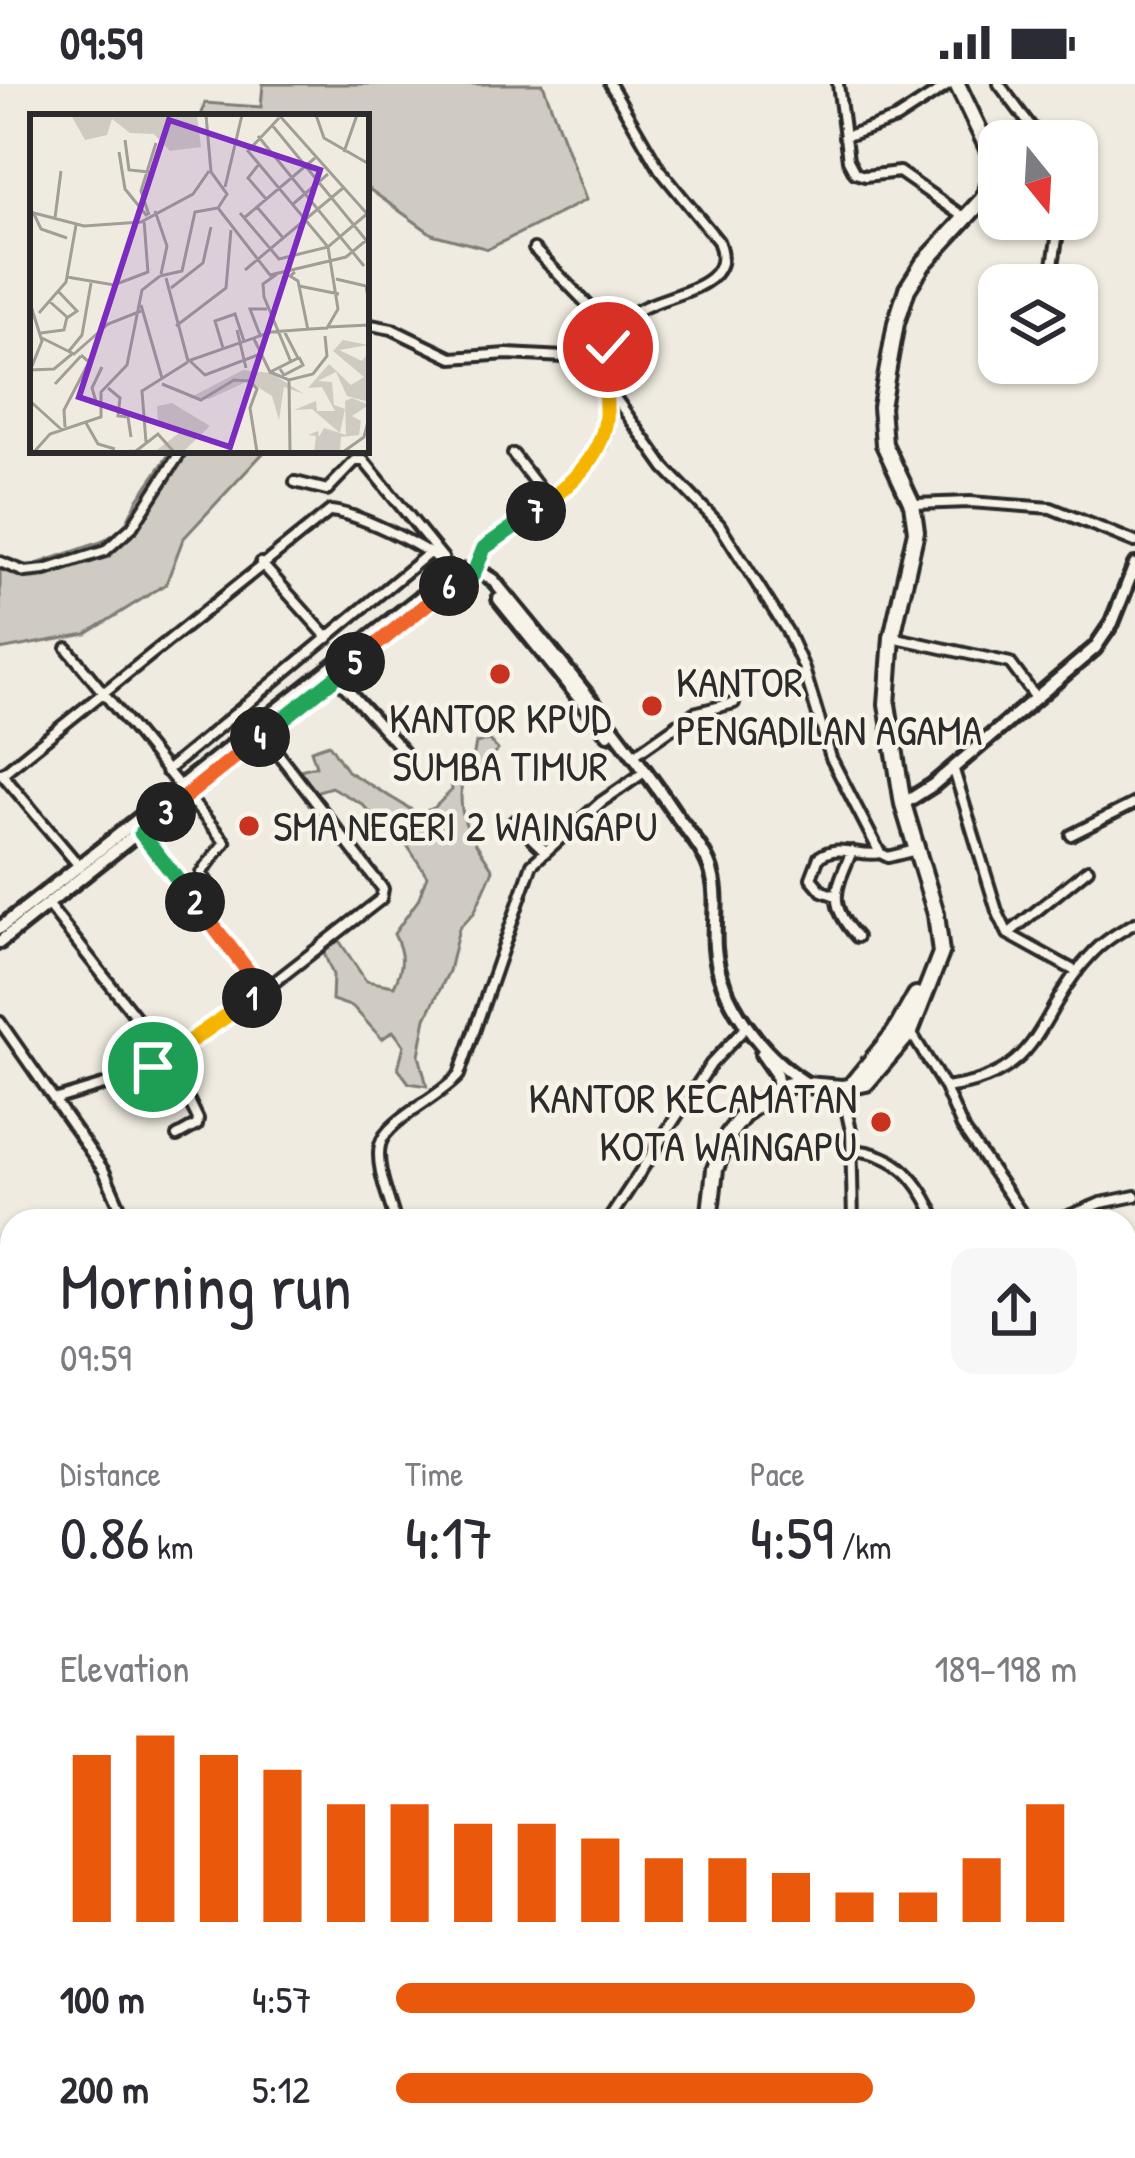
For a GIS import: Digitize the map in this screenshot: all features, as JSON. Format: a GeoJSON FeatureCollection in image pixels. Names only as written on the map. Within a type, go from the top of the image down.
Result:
{"type":"FeatureCollection","features":[{"type":"Feature","properties":{"kind":"highway"},"geometry":{"type":"LineString","coordinates":[[711,1209],[715,1168],[728,1135],[744,1114],[778,1088],[807,1084],[846,1088],[866,1083],[910,1031],[941,953],[936,914],[903,804],[887,704],[892,637],[914,544],[912,504],[884,444],[881,407],[907,290],[923,264],[987,192],[994,173],[986,144],[954,84]]}},
{"type":"Feature","properties":{"kind":"highway"},"geometry":{"type":"LineString","coordinates":[[846,1088],[896,1032],[929,969],[932,929],[918,855]]}},
{"type":"Feature","properties":{"kind":"main road"},"geometry":{"type":"LineString","coordinates":[[903,804],[1071,670],[1104,636],[1135,565]]}},
{"type":"Feature","properties":{"kind":"main road"},"geometry":{"type":"LineString","coordinates":[[0,928],[141,833],[183,792],[263,734],[441,581],[466,574],[493,580],[643,772],[713,875],[715,955],[745,1028],[770,1064],[778,1088]]}},
{"type":"Feature","properties":{"kind":"main road"},"geometry":{"type":"LineString","coordinates":[[0,942],[333,674]]}},
{"type":"Feature","properties":{"kind":"main road"},"geometry":{"type":"LineString","coordinates":[[566,676],[634,755],[643,772]]}},
{"type":"Feature","properties":{"kind":"main road"},"geometry":{"type":"LineString","coordinates":[[745,1028],[807,1084]]}},
{"type":"Feature","properties":{"kind":"street"},"geometry":{"type":"LineString","coordinates":[[295,482],[326,490],[355,461],[364,461],[444,559],[466,574],[484,548],[549,501],[598,451],[604,436],[608,388],[603,359],[608,347],[634,312],[705,283],[721,264],[723,253],[660,170],[610,84]]}},
{"type":"Feature","properties":{"kind":"street"},"geometry":{"type":"LineString","coordinates":[[838,84],[848,160],[855,172],[865,176],[899,172],[966,219]]}},
{"type":"Feature","properties":{"kind":"street"},"geometry":{"type":"LineString","coordinates":[[844,137],[896,119],[954,84]]}},
{"type":"Feature","properties":{"kind":"street"},"geometry":{"type":"LineString","coordinates":[[999,84],[1026,120]]}},
{"type":"Feature","properties":{"kind":"street"},"geometry":{"type":"LineString","coordinates":[[534,249],[590,308],[608,347]]}},
{"type":"Feature","properties":{"kind":"street"},"geometry":{"type":"LineString","coordinates":[[369,325],[392,329],[452,358],[507,354],[603,359]]}},
{"type":"Feature","properties":{"kind":"street"},"geometry":{"type":"LineString","coordinates":[[608,388],[665,468],[719,524],[787,631],[803,666],[831,758],[880,853]]}},
{"type":"Feature","properties":{"kind":"street"},"geometry":{"type":"LineString","coordinates":[[0,562],[13,569],[46,570],[105,550],[132,527],[180,453]]}},
{"type":"Feature","properties":{"kind":"street"},"geometry":{"type":"LineString","coordinates":[[513,454],[549,501]]}},
{"type":"Feature","properties":{"kind":"street"},"geometry":{"type":"LineString","coordinates":[[912,504],[970,502],[1052,508],[1135,542]]}},
{"type":"Feature","properties":{"kind":"street"},"geometry":{"type":"LineString","coordinates":[[84,871],[1,773],[323,514],[334,511],[356,516],[444,559]]}},
{"type":"Feature","properties":{"kind":"street"},"geometry":{"type":"LineString","coordinates":[[166,772],[428,554]]}},
{"type":"Feature","properties":{"kind":"street"},"geometry":{"type":"LineString","coordinates":[[261,563],[328,638]]}},
{"type":"Feature","properties":{"kind":"street"},"geometry":{"type":"LineString","coordinates":[[892,637],[1010,663],[1036,698]]}},
{"type":"Feature","properties":{"kind":"street"},"geometry":{"type":"LineString","coordinates":[[67,648],[225,842],[201,874],[216,895]]}},
{"type":"Feature","properties":{"kind":"street"},"geometry":{"type":"LineString","coordinates":[[333,674],[404,752]]}},
{"type":"Feature","properties":{"kind":"street"},"geometry":{"type":"LineString","coordinates":[[634,755],[694,713],[734,704]]}},
{"type":"Feature","properties":{"kind":"street"},"geometry":{"type":"LineString","coordinates":[[141,833],[265,991],[384,895],[263,734]]}},
{"type":"Feature","properties":{"kind":"street"},"geometry":{"type":"LineString","coordinates":[[953,767],[1008,934],[1077,972]]}},
{"type":"Feature","properties":{"kind":"street"},"geometry":{"type":"LineString","coordinates":[[393,1209],[380,1145],[386,1132],[459,1075],[532,864],[643,772]]}},
{"type":"Feature","properties":{"kind":"street"},"geometry":{"type":"LineString","coordinates":[[0,792],[9,783]]}},
{"type":"Feature","properties":{"kind":"street"},"geometry":{"type":"LineString","coordinates":[[1071,835],[1135,803]]}},
{"type":"Feature","properties":{"kind":"street"},"geometry":{"type":"LineString","coordinates":[[514,821],[544,850]]}},
{"type":"Feature","properties":{"kind":"street"},"geometry":{"type":"LineString","coordinates":[[836,896],[816,886],[811,875],[827,851],[918,855]]}},
{"type":"Feature","properties":{"kind":"street"},"geometry":{"type":"LineString","coordinates":[[852,851],[836,896],[840,918],[857,937]]}},
{"type":"Feature","properties":{"kind":"street"},"geometry":{"type":"LineString","coordinates":[[1008,934],[1088,869]]}},
{"type":"Feature","properties":{"kind":"street"},"geometry":{"type":"LineString","coordinates":[[48,905],[168,1058],[198,1119],[197,1125],[177,1136]]}},
{"type":"Feature","properties":{"kind":"street"},"geometry":{"type":"LineString","coordinates":[[945,1088],[1004,1070],[1027,1051],[1092,953],[1135,923]]}},
{"type":"Feature","properties":{"kind":"street"},"geometry":{"type":"LineString","coordinates":[[56,1099],[137,1075],[168,1058],[238,1009],[260,987]]}},
{"type":"Feature","properties":{"kind":"street"},"geometry":{"type":"LineString","coordinates":[[0,1022],[104,1171],[121,1209]]}},
{"type":"Feature","properties":{"kind":"street"},"geometry":{"type":"LineString","coordinates":[[616,1209],[711,1064],[745,1028]]}},
{"type":"Feature","properties":{"kind":"street"},"geometry":{"type":"LineString","coordinates":[[910,1031],[945,1088],[962,1127],[1019,1209]]}},
{"type":"Feature","properties":{"kind":"street"},"geometry":{"type":"LineString","coordinates":[[846,1088],[854,1209]]}},
{"type":"Feature","properties":{"kind":"street"},"geometry":{"type":"LineString","coordinates":[[852,1150],[896,1160],[926,1194],[933,1209]]}},
{"type":"Feature","properties":{"kind":"street"},"geometry":{"type":"LineString","coordinates":[[1086,1209],[1135,1196]]}},
{"type":"Feature","properties":{"kind":"shaded area"},"geometry":{"type":"Polygon","coordinates":[[[263,84],[543,84],[586,200],[488,249],[432,234],[369,189],[369,114],[202,114],[205,103],[261,107],[263,84]]]}},
{"type":"Feature","properties":{"kind":"shaded area"},"geometry":{"type":"Polygon","coordinates":[[[170,453],[263,453],[183,539],[166,584],[86,634],[0,650],[0,560],[25,568],[101,542],[123,529],[170,453]]]}},
{"type":"Feature","properties":{"kind":"shaded area"},"geometry":{"type":"Polygon","coordinates":[[[489,740],[498,750],[478,771],[462,779],[461,795],[467,828],[493,870],[474,913],[459,928],[449,971],[426,1018],[419,1055],[427,1086],[409,1083],[398,1068],[404,1045],[393,1031],[382,1039],[353,1007],[332,1000],[333,975],[324,953],[338,939],[366,981],[394,986],[402,960],[394,934],[418,900],[427,876],[405,842],[398,843],[362,804],[331,787],[315,792],[300,770],[316,766],[311,750],[329,744],[347,771],[419,814],[434,808],[452,790],[451,774],[472,763],[476,743],[489,740]]]}},
{"type":"Feature","properties":{"kind":"place","name":"KANTOR KPUD SUMBA TIMUR"},"geometry":{"type":"Point","coordinates":[500,674]}},
{"type":"Feature","properties":{"kind":"place","name":"KANTOR PENGADILAN AGAMA"},"geometry":{"type":"Point","coordinates":[652,706]}},
{"type":"Feature","properties":{"kind":"place","name":"SMA NEGERI 2 WAINGAPU"},"geometry":{"type":"Point","coordinates":[249,826]}},
{"type":"Feature","properties":{"kind":"place","name":"KANTOR KECAMATAN KOTA WAINGAPU"},"geometry":{"type":"Point","coordinates":[881,1122]}},
{"type":"Feature","properties":{"kind":"route"},"geometry":{"type":"LineString","coordinates":[[153,1067],[238,1009],[260,987],[141,833],[448,587],[473,575],[484,548],[549,501],[594,457],[604,436],[608,388],[603,359],[608,347]]}}]}
